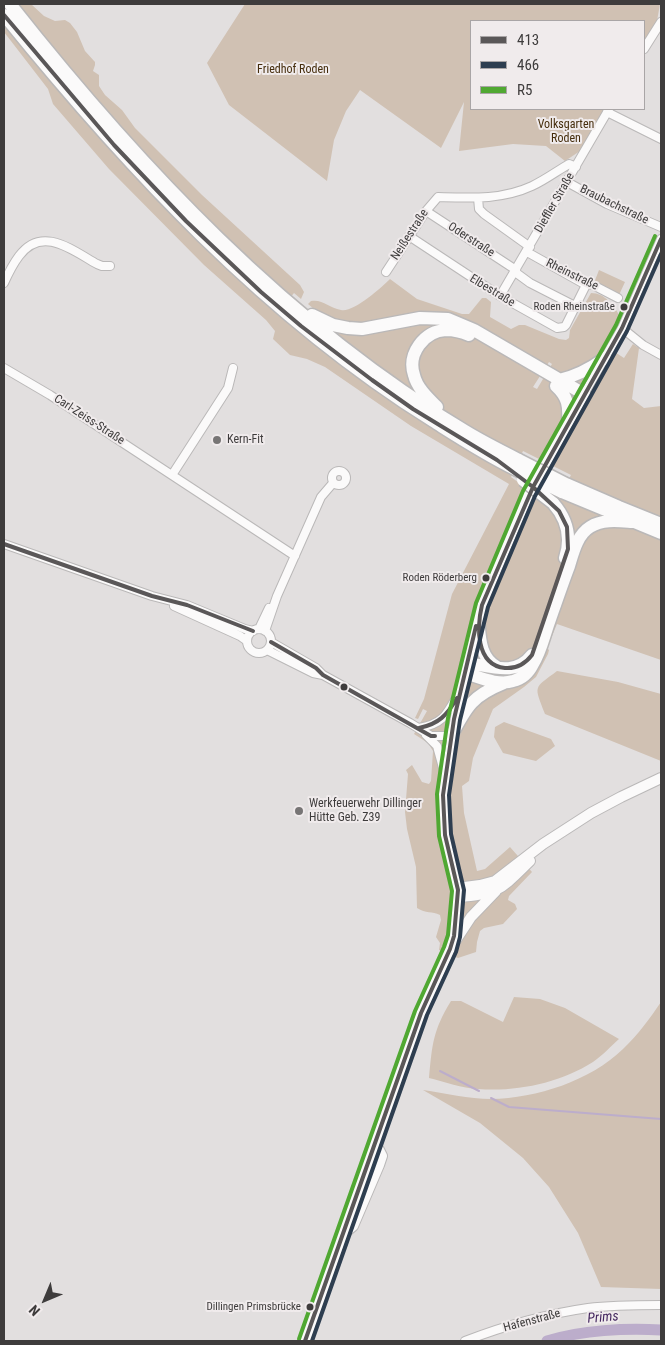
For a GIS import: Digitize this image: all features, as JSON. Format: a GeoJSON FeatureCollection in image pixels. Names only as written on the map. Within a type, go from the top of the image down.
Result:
{"type":"FeatureCollection","features":[{"type":"Feature","properties":{"kind":"highway"},"geometry":{"type":"LineString","coordinates":[[10,4],[121,137],[193,212],[286,303]]}},
{"type":"Feature","properties":{"kind":"highway"},"geometry":{"type":"LineString","coordinates":[[4,14],[85,112],[154,188],[220,254],[377,372],[516,467],[553,503],[563,517],[569,537],[568,549],[532,655],[521,666],[512,668],[466,668]]}},
{"type":"Feature","properties":{"kind":"highway"},"geometry":{"type":"LineString","coordinates":[[306,319],[362,329],[420,318],[448,320],[474,330],[558,383],[568,403],[568,421]]}},
{"type":"Feature","properties":{"kind":"highway"},"geometry":{"type":"LineString","coordinates":[[306,319],[364,374],[413,409],[498,460],[564,488],[632,522],[661,533]]}},
{"type":"Feature","properties":{"kind":"highway"},"geometry":{"type":"LineString","coordinates":[[465,431],[429,399],[414,375],[412,365],[416,349],[420,342],[436,332],[445,330],[458,331],[471,335],[582,397]]}},
{"type":"Feature","properties":{"kind":"highway"},"geometry":{"type":"LineString","coordinates":[[558,383],[582,373],[605,358]]}},
{"type":"Feature","properties":{"kind":"highway"},"geometry":{"type":"LineString","coordinates":[[564,488],[661,524]]}},
{"type":"Feature","properties":{"kind":"highway"},"geometry":{"type":"LineString","coordinates":[[451,736],[470,704],[485,692],[523,677],[534,663],[574,550],[583,533],[598,523],[632,522]]}},
{"type":"Feature","properties":{"kind":"highway"},"geometry":{"type":"LineString","coordinates":[[478,618],[484,654],[491,664],[497,667]]}},
{"type":"Feature","properties":{"kind":"highway"},"geometry":{"type":"LineString","coordinates":[[466,668],[493,681],[506,683]]}},
{"type":"Feature","properties":{"kind":"main road"},"geometry":{"type":"LineString","coordinates":[[450,948],[458,913],[458,892],[448,850],[443,816],[443,794],[451,736],[460,693],[478,618],[490,584],[529,493],[582,397]]}},
{"type":"Feature","properties":{"kind":"main road"},"geometry":{"type":"LineString","coordinates":[[458,892],[496,881],[536,849],[570,826],[621,797],[661,778]]}},
{"type":"Feature","properties":{"kind":"main road"},"geometry":{"type":"LineString","coordinates":[[458,892],[485,895],[496,891],[506,885],[570,826]]}},
{"type":"Feature","properties":{"kind":"main road"},"geometry":{"type":"LineString","coordinates":[[305,1341],[421,1013],[450,948],[471,917],[496,891]]}},
{"type":"Feature","properties":{"kind":"street"},"geometry":{"type":"LineString","coordinates":[[645,47],[661,22]]}},
{"type":"Feature","properties":{"kind":"street"},"geometry":{"type":"LineString","coordinates":[[608,110],[661,139]]}},
{"type":"Feature","properties":{"kind":"street","name":"Dieffler Straße"},"geometry":{"type":"LineString","coordinates":[[500,296],[568,182],[608,110]]}},
{"type":"Feature","properties":{"kind":"street","name":"Neißestraße"},"geometry":{"type":"LineString","coordinates":[[386,272],[426,211],[438,197],[495,197],[516,192],[538,183],[569,164],[576,167]]}},
{"type":"Feature","properties":{"kind":"street","name":"Braubachstraße"},"geometry":{"type":"LineString","coordinates":[[568,182],[607,204],[661,227]]}},
{"type":"Feature","properties":{"kind":"street","name":"Rheinstraße"},"geometry":{"type":"LineString","coordinates":[[478,198],[479,209],[528,250],[586,285],[591,284],[618,298]]}},
{"type":"Feature","properties":{"kind":"street","name":"Oderstraße"},"geometry":{"type":"LineString","coordinates":[[426,211],[516,271],[530,283],[575,306]]}},
{"type":"Feature","properties":{"kind":"street","name":"Elbestraße"},"geometry":{"type":"LineString","coordinates":[[409,236],[500,296],[557,328],[566,325],[586,285]]}},
{"type":"Feature","properties":{"kind":"street"},"geometry":{"type":"LineString","coordinates":[[582,397],[622,328],[661,239]]}},
{"type":"Feature","properties":{"kind":"street"},"geometry":{"type":"LineString","coordinates":[[4,283],[17,259],[25,249],[47,240],[59,243],[97,264],[110,266]]}},
{"type":"Feature","properties":{"kind":"street"},"geometry":{"type":"LineString","coordinates":[[622,328],[643,345],[661,355]]}},
{"type":"Feature","properties":{"kind":"street","name":"Carl-Zeiss-Straße"},"geometry":{"type":"LineString","coordinates":[[4,368],[50,395],[295,556]]}},
{"type":"Feature","properties":{"kind":"street"},"geometry":{"type":"LineString","coordinates":[[172,475],[228,388],[233,368]]}},
{"type":"Feature","properties":{"kind":"street"},"geometry":{"type":"LineString","coordinates":[[4,544],[152,596],[187,605],[245,629],[259,630],[269,636],[270,642],[267,650],[260,653],[253,652],[248,647],[248,635],[259,630],[277,596],[321,496],[333,482]]}},
{"type":"Feature","properties":{"kind":"street"},"geometry":{"type":"LineString","coordinates":[[152,596],[240,636],[247,641]]}},
{"type":"Feature","properties":{"kind":"street"},"geometry":{"type":"LineString","coordinates":[[270,642],[316,668],[323,675],[431,736],[451,736]]}},
{"type":"Feature","properties":{"kind":"street"},"geometry":{"type":"LineString","coordinates":[[267,650],[313,673],[323,675]]}},
{"type":"Feature","properties":{"kind":"street"},"geometry":{"type":"LineString","coordinates":[[419,728],[431,726],[442,720],[460,693]]}},
{"type":"Feature","properties":{"kind":"street"},"geometry":{"type":"LineString","coordinates":[[419,728],[436,746],[445,775]]}},
{"type":"Feature","properties":{"kind":"street","name":"Hafenstraße"},"geometry":{"type":"LineString","coordinates":[[465,1341],[540,1317],[562,1312],[590,1308],[661,1305]]}},
{"type":"Feature","properties":{"kind":"green space"},"geometry":{"type":"Polygon","coordinates":[[[4,4],[31,4],[44,16],[55,21],[65,20],[70,23],[77,32],[85,51],[95,62],[93,71],[99,75],[99,86],[105,95],[122,110],[135,128],[202,195],[300,285],[304,292],[301,299],[294,293],[277,314],[297,330],[314,309],[308,304],[311,301],[319,301],[337,309],[346,310],[367,299],[390,279],[417,299],[462,314],[469,314],[482,298],[486,298],[491,302],[490,317],[511,329],[519,325],[525,325],[566,340],[569,338],[570,330],[591,293],[600,295],[608,300],[620,316],[604,345],[624,358],[633,344],[639,348],[632,399],[644,408],[661,406],[661,660],[557,624],[547,648],[549,650],[548,654],[536,677],[493,709],[473,758],[469,781],[462,786],[464,813],[477,871],[485,869],[510,847],[532,872],[509,896],[508,900],[515,904],[517,909],[503,924],[484,928],[480,931],[476,952],[458,958],[439,950],[440,943],[436,937],[441,920],[440,915],[417,908],[416,867],[405,812],[408,774],[406,770],[412,765],[422,782],[429,784],[431,781],[433,751],[428,743],[414,734],[427,711],[423,709],[418,719],[415,718],[424,699],[452,594],[509,484],[411,426],[325,367],[307,359],[290,355],[273,339],[275,331],[266,320],[204,265],[109,169],[53,104],[48,89],[4,32],[4,4]],[[549,362],[533,387],[537,389],[552,364],[549,362]],[[523,451],[511,477],[537,496],[553,503],[562,492],[571,475],[523,451]]]}},
{"type":"Feature","properties":{"kind":"green space","name":"Friedhof Roden"},"geometry":{"type":"Polygon","coordinates":[[[245,4],[660,4],[657,21],[645,42],[645,20],[470,20],[470,110],[605,110],[583,149],[565,161],[546,146],[513,144],[459,151],[464,102],[441,148],[360,90],[346,111],[334,140],[327,181],[229,105],[207,63],[245,4]]]}},
{"type":"Feature","properties":{"kind":"green space"},"geometry":{"type":"Polygon","coordinates":[[[599,270],[625,282],[619,295],[594,283],[599,270]]]}},
{"type":"Feature","properties":{"kind":"green space"},"geometry":{"type":"Polygon","coordinates":[[[557,671],[618,682],[661,694],[661,761],[545,714],[539,698],[538,688],[543,681],[557,671]]]}},
{"type":"Feature","properties":{"kind":"green space"},"geometry":{"type":"Polygon","coordinates":[[[504,722],[551,739],[555,746],[536,761],[503,753],[494,737],[495,727],[504,722]]]}},
{"type":"Feature","properties":{"kind":"green space"},"geometry":{"type":"Polygon","coordinates":[[[514,997],[540,999],[565,1008],[619,1039],[596,1060],[580,1069],[567,1076],[538,1084],[493,1090],[460,1086],[429,1078],[434,1038],[440,1021],[451,1001],[461,1001],[503,1022],[514,997]]]}},
{"type":"Feature","properties":{"kind":"green space"},"geometry":{"type":"Polygon","coordinates":[[[661,1002],[661,1289],[601,1287],[578,1233],[549,1187],[523,1158],[480,1123],[423,1090],[491,1099],[526,1095],[562,1086],[595,1070],[623,1049],[634,1038],[661,1002]]]}},
{"type":"Feature","properties":{"kind":"waterway"},"geometry":{"type":"LineString","coordinates":[[440,1071],[479,1091]]}},
{"type":"Feature","properties":{"kind":"waterway"},"geometry":{"type":"LineString","coordinates":[[491,1098],[509,1107],[661,1119]]}},
{"type":"Feature","properties":{"kind":"waterway","name":"Prims"},"geometry":{"type":"LineString","coordinates":[[547,1341],[574,1334],[604,1331],[661,1330]]}},
{"type":"Feature","properties":{"kind":"transit line","name":"413"},"geometry":{"type":"LineString","coordinates":[[4,15],[114,145],[186,221],[261,292],[301,326],[372,380],[413,409],[497,460],[533,487]]}},
{"type":"Feature","properties":{"kind":"transit line","name":"R5"},"geometry":{"type":"LineString","coordinates":[[299,1339],[415,1011],[448,935],[452,891],[439,836],[437,794],[448,718],[476,603],[523,491],[616,325],[655,236]]}},
{"type":"Feature","properties":{"kind":"transit line","name":"413"},"geometry":{"type":"LineString","coordinates":[[533,487],[622,328],[661,239]]}},
{"type":"Feature","properties":{"kind":"transit line","name":"466"},"geometry":{"type":"LineString","coordinates":[[312,1341],[427,1015],[456,952],[460,937],[464,890],[451,834],[449,795],[460,720],[488,607],[535,496],[627,331],[661,254]]}},
{"type":"Feature","properties":{"kind":"transit line","name":"413"},"geometry":{"type":"LineString","coordinates":[[533,487],[559,511],[567,527],[568,549],[532,655],[520,665],[513,668],[505,668],[495,665],[488,660],[483,652],[479,633],[480,614],[482,605],[533,487]]}},
{"type":"Feature","properties":{"kind":"transit line","name":"413"},"geometry":{"type":"LineString","coordinates":[[4,544],[152,596],[187,605],[253,631]]}},
{"type":"Feature","properties":{"kind":"transit line","name":"413"},"geometry":{"type":"LineString","coordinates":[[305,1341],[421,1013],[454,936],[458,890],[445,835],[443,795],[454,719],[476,626]]}},
{"type":"Feature","properties":{"kind":"transit line","name":"413"},"geometry":{"type":"LineString","coordinates":[[271,642],[316,668],[323,675],[431,736],[435,736]]}},
{"type":"Feature","properties":{"kind":"transit line","name":"413"},"geometry":{"type":"LineString","coordinates":[[419,728],[432,724],[442,718],[457,698]]}},
{"type":"Feature","properties":{"kind":"place","name":"Roden Rheinstraße"},"geometry":{"type":"Point","coordinates":[624,307]}},
{"type":"Feature","properties":{"kind":"place","name":"Kern-Fit"},"geometry":{"type":"Point","coordinates":[217,440]}},
{"type":"Feature","properties":{"kind":"place","name":"Roden Röderberg"},"geometry":{"type":"Point","coordinates":[486,578]}},
{"type":"Feature","properties":{"kind":"place","name":"Werkfeuerwehr Dillinger Hütte Geb. Z39"},"geometry":{"type":"Point","coordinates":[299,811]}},
{"type":"Feature","properties":{"kind":"place","name":"Dillingen Primsbrücke"},"geometry":{"type":"Point","coordinates":[310,1307]}},
{"type":"Feature","properties":{"kind":"park label","name":"Volksgarten Roden"},"geometry":{"type":"Point","coordinates":[566,132]}}]}
